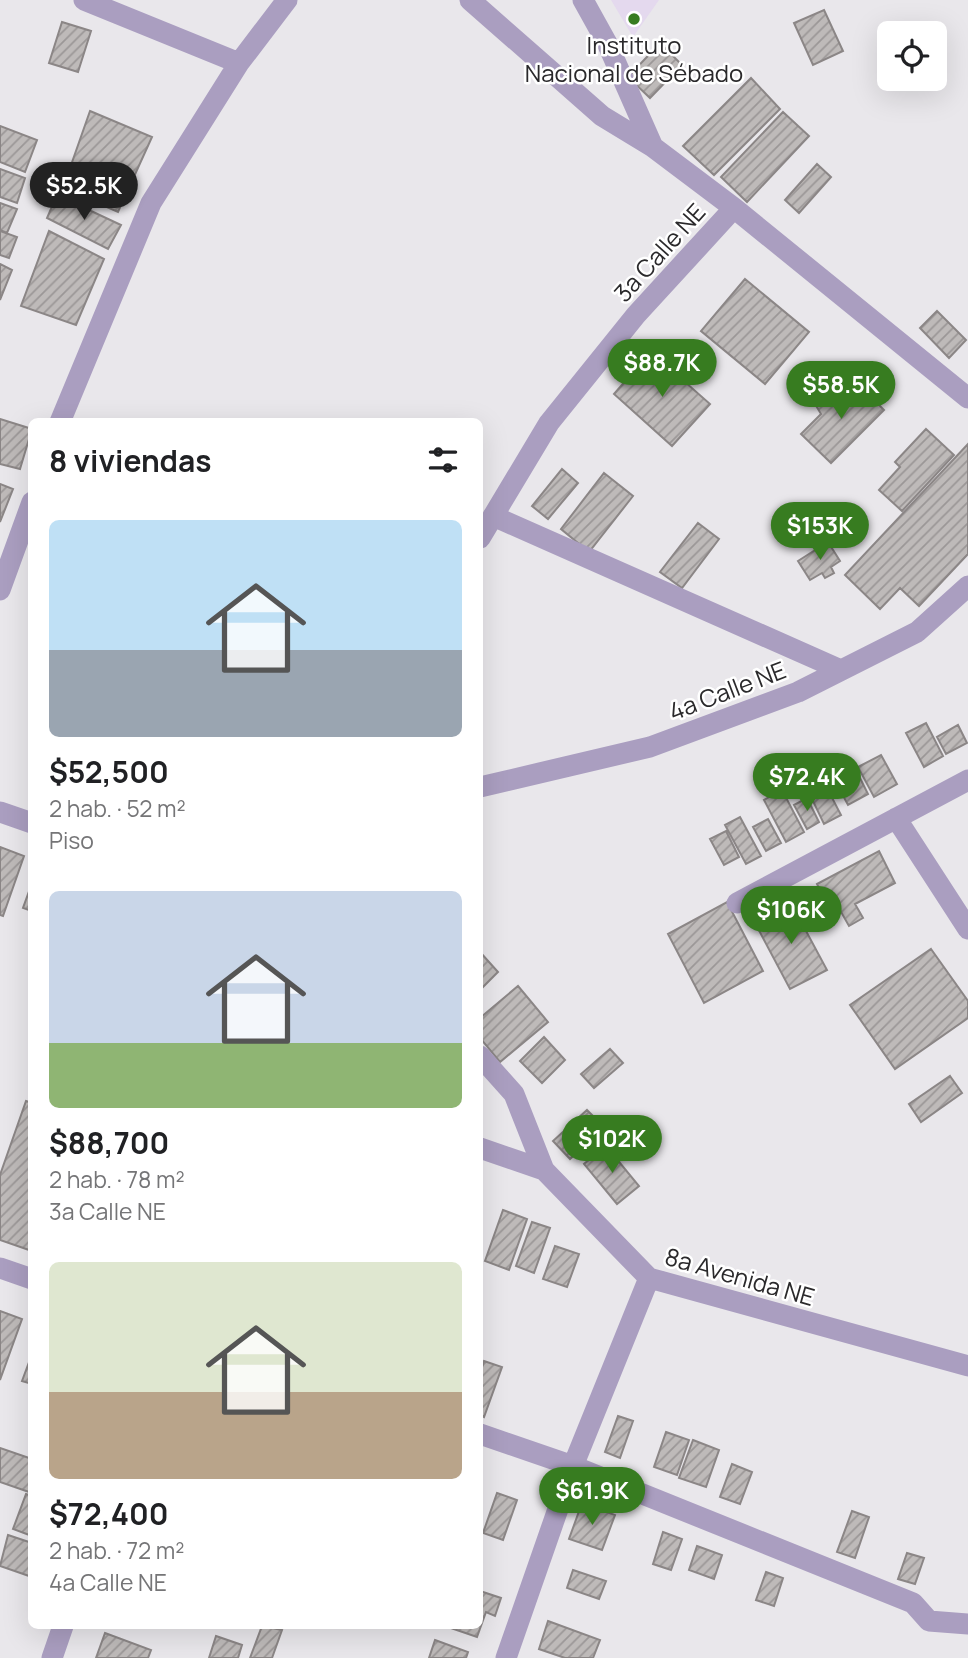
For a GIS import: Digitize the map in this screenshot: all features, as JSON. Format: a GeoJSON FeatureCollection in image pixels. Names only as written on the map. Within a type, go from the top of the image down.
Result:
{"type":"FeatureCollection","features":[{"type":"Feature","properties":{"kind":"street"},"geometry":{"type":"LineString","coordinates":[[84,0],[239,63]]}},
{"type":"Feature","properties":{"kind":"street"},"geometry":{"type":"LineString","coordinates":[[62,418],[151,203],[239,63],[287,0]]}},
{"type":"Feature","properties":{"kind":"street"},"geometry":{"type":"LineString","coordinates":[[470,0],[602,116],[653,147],[734,208],[965,392]]}},
{"type":"Feature","properties":{"kind":"street"},"geometry":{"type":"LineString","coordinates":[[583,0],[608,45],[653,147]]}},
{"type":"Feature","properties":{"kind":"street","name":"3a Calle NE"},"geometry":{"type":"LineString","coordinates":[[483,533],[549,423],[643,306],[734,208]]}},
{"type":"Feature","properties":{"kind":"street"},"geometry":{"type":"LineString","coordinates":[[0,590],[28,513]]}},
{"type":"Feature","properties":{"kind":"street"},"geometry":{"type":"LineString","coordinates":[[493,516],[841,670]]}},
{"type":"Feature","properties":{"kind":"street","name":"4a Calle NE"},"geometry":{"type":"LineString","coordinates":[[483,786],[650,747],[798,692],[917,632],[968,586]]}},
{"type":"Feature","properties":{"kind":"street"},"geometry":{"type":"LineString","coordinates":[[737,903],[968,780]]}},
{"type":"Feature","properties":{"kind":"street"},"geometry":{"type":"LineString","coordinates":[[0,813],[28,822]]}},
{"type":"Feature","properties":{"kind":"street"},"geometry":{"type":"LineString","coordinates":[[896,818],[968,929]]}},
{"type":"Feature","properties":{"kind":"street","name":"8a Avenida NE"},"geometry":{"type":"LineString","coordinates":[[483,1059],[514,1094],[544,1170],[649,1278],[968,1366]]}},
{"type":"Feature","properties":{"kind":"street"},"geometry":{"type":"LineString","coordinates":[[483,1149],[544,1170]]}},
{"type":"Feature","properties":{"kind":"street"},"geometry":{"type":"LineString","coordinates":[[0,1268],[28,1278]]}},
{"type":"Feature","properties":{"kind":"street"},"geometry":{"type":"LineString","coordinates":[[506,1658],[573,1466],[649,1278]]}},
{"type":"Feature","properties":{"kind":"street"},"geometry":{"type":"LineString","coordinates":[[483,1435],[573,1466],[913,1603],[929,1621],[968,1624]]}},
{"type":"Feature","properties":{"kind":"street"},"geometry":{"type":"LineString","coordinates":[[52,1658],[62,1629]]}},
{"type":"Feature","properties":{"kind":"shaded area","name":"Instituto Nacional de Sébado"},"geometry":{"type":"Polygon","coordinates":[[[611,0],[659,0],[633,37],[611,0]]]}},
{"type":"Feature","properties":{"kind":"building"},"geometry":{"type":"Polygon","coordinates":[[[824,10],[843,51],[813,65],[794,23],[824,10]]]}},
{"type":"Feature","properties":{"kind":"building"},"geometry":{"type":"Polygon","coordinates":[[[62,22],[91,31],[78,72],[49,63],[62,22]]]}},
{"type":"Feature","properties":{"kind":"building"},"geometry":{"type":"Polygon","coordinates":[[[660,43],[682,65],[650,98],[628,77],[660,43]]]}},
{"type":"Feature","properties":{"kind":"building"},"geometry":{"type":"Polygon","coordinates":[[[751,78],[780,109],[714,175],[683,146],[751,78]]]}},
{"type":"Feature","properties":{"kind":"building"},"geometry":{"type":"Polygon","coordinates":[[[90,111],[152,137],[118,212],[63,188],[90,111]]]}},
{"type":"Feature","properties":{"kind":"building"},"geometry":{"type":"Polygon","coordinates":[[[783,112],[809,136],[747,202],[721,177],[783,112]]]}},
{"type":"Feature","properties":{"kind":"building"},"geometry":{"type":"Polygon","coordinates":[[[0,126],[37,140],[25,172],[0,162],[0,126]]]}},
{"type":"Feature","properties":{"kind":"building"},"geometry":{"type":"Polygon","coordinates":[[[817,164],[831,177],[799,213],[785,200],[817,164]]]}},
{"type":"Feature","properties":{"kind":"building"},"geometry":{"type":"Polygon","coordinates":[[[0,169],[25,178],[17,203],[0,197],[0,169]]]}},
{"type":"Feature","properties":{"kind":"building"},"geometry":{"type":"Polygon","coordinates":[[[57,195],[121,225],[108,249],[47,218],[57,195]]]}},
{"type":"Feature","properties":{"kind":"building"},"geometry":{"type":"Polygon","coordinates":[[[0,203],[17,209],[7,233],[0,230],[0,203]]]}},
{"type":"Feature","properties":{"kind":"building"},"geometry":{"type":"Polygon","coordinates":[[[0,231],[17,237],[9,258],[0,255],[0,231]]]}},
{"type":"Feature","properties":{"kind":"building"},"geometry":{"type":"Polygon","coordinates":[[[49,231],[104,259],[76,325],[21,306],[49,231]]]}},
{"type":"Feature","properties":{"kind":"building"},"geometry":{"type":"Polygon","coordinates":[[[0,264],[12,270],[0,300],[0,264]]]}},
{"type":"Feature","properties":{"kind":"building"},"geometry":{"type":"Polygon","coordinates":[[[745,279],[809,332],[765,384],[701,331],[745,279]]]}},
{"type":"Feature","properties":{"kind":"building"},"geometry":{"type":"Polygon","coordinates":[[[937,311],[966,340],[949,358],[920,328],[937,311]]]}},
{"type":"Feature","properties":{"kind":"building"},"geometry":{"type":"Polygon","coordinates":[[[651,352],[710,404],[672,446],[614,394],[651,352]]]}},
{"type":"Feature","properties":{"kind":"building"},"geometry":{"type":"Polygon","coordinates":[[[857,383],[884,410],[831,463],[801,434],[821,414],[815,404],[831,387],[842,398],[857,383]]]}},
{"type":"Feature","properties":{"kind":"building"},"geometry":{"type":"Polygon","coordinates":[[[0,419],[28,428],[28,442],[20,469],[0,464],[0,419]]]}},
{"type":"Feature","properties":{"kind":"building"},"geometry":{"type":"Polygon","coordinates":[[[926,429],[954,455],[902,511],[879,490],[900,467],[895,462],[926,429]]]}},
{"type":"Feature","properties":{"kind":"building"},"geometry":{"type":"Polygon","coordinates":[[[968,444],[968,554],[919,606],[900,588],[880,609],[845,575],[968,444]]]}},
{"type":"Feature","properties":{"kind":"building"},"geometry":{"type":"Polygon","coordinates":[[[562,469],[578,483],[548,519],[532,506],[562,469]]]}},
{"type":"Feature","properties":{"kind":"building"},"geometry":{"type":"Polygon","coordinates":[[[604,473],[633,496],[589,552],[561,529],[604,473]]]}},
{"type":"Feature","properties":{"kind":"building"},"geometry":{"type":"Polygon","coordinates":[[[0,484],[13,489],[0,522],[0,484]]]}},
{"type":"Feature","properties":{"kind":"building"},"geometry":{"type":"Polygon","coordinates":[[[698,523],[719,539],[682,588],[660,572],[698,523]]]}},
{"type":"Feature","properties":{"kind":"building"},"geometry":{"type":"Polygon","coordinates":[[[828,542],[840,561],[831,567],[834,573],[825,578],[822,573],[810,580],[798,561],[828,542]]]}},
{"type":"Feature","properties":{"kind":"building"},"geometry":{"type":"Polygon","coordinates":[[[926,723],[943,756],[924,767],[906,733],[926,723]]]}},
{"type":"Feature","properties":{"kind":"building"},"geometry":{"type":"Polygon","coordinates":[[[958,725],[967,743],[946,754],[937,737],[958,725]]]}},
{"type":"Feature","properties":{"kind":"building"},"geometry":{"type":"Polygon","coordinates":[[[881,755],[897,784],[874,797],[858,767],[881,755]]]}},
{"type":"Feature","properties":{"kind":"building"},"geometry":{"type":"Polygon","coordinates":[[[856,770],[868,794],[848,805],[835,781],[856,770]]]}},
{"type":"Feature","properties":{"kind":"building"},"geometry":{"type":"Polygon","coordinates":[[[782,790],[804,832],[786,842],[764,800],[782,790]]]}},
{"type":"Feature","properties":{"kind":"building"},"geometry":{"type":"Polygon","coordinates":[[[828,790],[841,815],[824,824],[812,799],[828,790]]]}},
{"type":"Feature","properties":{"kind":"building"},"geometry":{"type":"Polygon","coordinates":[[[807,798],[819,822],[807,829],[794,805],[807,798]]]}},
{"type":"Feature","properties":{"kind":"building"},"geometry":{"type":"Polygon","coordinates":[[[740,817],[761,856],[746,864],[725,825],[740,817]]]}},
{"type":"Feature","properties":{"kind":"building"},"geometry":{"type":"Polygon","coordinates":[[[768,819],[781,843],[766,851],[753,827],[768,819]]]}},
{"type":"Feature","properties":{"kind":"building"},"geometry":{"type":"Polygon","coordinates":[[[726,831],[739,857],[724,865],[710,839],[726,831]]]}},
{"type":"Feature","properties":{"kind":"building"},"geometry":{"type":"Polygon","coordinates":[[[0,847],[24,856],[3,916],[0,915],[0,847]]]}},
{"type":"Feature","properties":{"kind":"building"},"geometry":{"type":"Polygon","coordinates":[[[879,851],[895,883],[855,904],[863,918],[849,926],[840,910],[832,914],[817,884],[879,851]]]}},
{"type":"Feature","properties":{"kind":"building"},"geometry":{"type":"Polygon","coordinates":[[[28,894],[28,910],[23,908],[28,894]]]}},
{"type":"Feature","properties":{"kind":"building"},"geometry":{"type":"Polygon","coordinates":[[[727,902],[763,971],[704,1003],[668,934],[727,902]]]}},
{"type":"Feature","properties":{"kind":"building"},"geometry":{"type":"Polygon","coordinates":[[[791,903],[827,970],[790,989],[755,923],[791,903]]]}},
{"type":"Feature","properties":{"kind":"building"},"geometry":{"type":"Polygon","coordinates":[[[931,949],[968,1001],[968,1018],[895,1069],[850,1005],[931,949]]]}},
{"type":"Feature","properties":{"kind":"building"},"geometry":{"type":"Polygon","coordinates":[[[483,955],[498,972],[483,987],[483,955]]]}},
{"type":"Feature","properties":{"kind":"building"},"geometry":{"type":"Polygon","coordinates":[[[518,986],[548,1022],[500,1062],[483,1042],[483,1015],[518,986]]]}},
{"type":"Feature","properties":{"kind":"building"},"geometry":{"type":"Polygon","coordinates":[[[544,1037],[565,1060],[542,1083],[520,1061],[544,1037]]]}},
{"type":"Feature","properties":{"kind":"building"},"geometry":{"type":"Polygon","coordinates":[[[610,1049],[623,1063],[594,1088],[581,1074],[610,1049]]]}},
{"type":"Feature","properties":{"kind":"building"},"geometry":{"type":"Polygon","coordinates":[[[950,1076],[962,1093],[921,1122],[909,1104],[950,1076]]]}},
{"type":"Feature","properties":{"kind":"building"},"geometry":{"type":"Polygon","coordinates":[[[26,1101],[28,1102],[28,1250],[0,1240],[0,1175],[26,1101]]]}},
{"type":"Feature","properties":{"kind":"building"},"geometry":{"type":"Polygon","coordinates":[[[587,1110],[604,1127],[570,1159],[553,1141],[587,1110]]]}},
{"type":"Feature","properties":{"kind":"building"},"geometry":{"type":"Polygon","coordinates":[[[606,1146],[639,1186],[617,1204],[584,1164],[606,1146]]]}},
{"type":"Feature","properties":{"kind":"building"},"geometry":{"type":"Polygon","coordinates":[[[503,1210],[527,1219],[509,1270],[485,1261],[503,1210]]]}},
{"type":"Feature","properties":{"kind":"building"},"geometry":{"type":"Polygon","coordinates":[[[532,1222],[550,1228],[534,1273],[516,1266],[532,1222]]]}},
{"type":"Feature","properties":{"kind":"building"},"geometry":{"type":"Polygon","coordinates":[[[555,1246],[579,1254],[567,1287],[543,1279],[555,1246]]]}},
{"type":"Feature","properties":{"kind":"building"},"geometry":{"type":"Polygon","coordinates":[[[0,1311],[22,1319],[0,1380],[0,1311]]]}},
{"type":"Feature","properties":{"kind":"building"},"geometry":{"type":"Polygon","coordinates":[[[484,1361],[502,1367],[484,1417],[483,1416],[484,1361]]]}},
{"type":"Feature","properties":{"kind":"building"},"geometry":{"type":"Polygon","coordinates":[[[28,1365],[28,1383],[22,1381],[28,1365]]]}},
{"type":"Feature","properties":{"kind":"building"},"geometry":{"type":"Polygon","coordinates":[[[618,1416],[633,1421],[620,1458],[605,1452],[618,1416]]]}},
{"type":"Feature","properties":{"kind":"building"},"geometry":{"type":"Polygon","coordinates":[[[666,1432],[689,1440],[677,1475],[654,1467],[666,1432]]]}},
{"type":"Feature","properties":{"kind":"building"},"geometry":{"type":"Polygon","coordinates":[[[693,1440],[719,1450],[706,1487],[679,1478],[693,1440]]]}},
{"type":"Feature","properties":{"kind":"building"},"geometry":{"type":"Polygon","coordinates":[[[0,1448],[28,1458],[28,1492],[0,1482],[0,1448]]]}},
{"type":"Feature","properties":{"kind":"building"},"geometry":{"type":"Polygon","coordinates":[[[732,1464],[752,1472],[740,1504],[720,1497],[732,1464]]]}},
{"type":"Feature","properties":{"kind":"building"},"geometry":{"type":"Polygon","coordinates":[[[497,1493],[517,1500],[503,1540],[483,1533],[497,1493]]]}},
{"type":"Feature","properties":{"kind":"building"},"geometry":{"type":"Polygon","coordinates":[[[26,1494],[28,1495],[28,1535],[13,1529],[26,1494]]]}},
{"type":"Feature","properties":{"kind":"building"},"geometry":{"type":"Polygon","coordinates":[[[582,1503],[615,1515],[602,1550],[569,1539],[582,1503]]]}},
{"type":"Feature","properties":{"kind":"building"},"geometry":{"type":"Polygon","coordinates":[[[852,1511],[869,1517],[855,1558],[837,1552],[852,1511]]]}},
{"type":"Feature","properties":{"kind":"building"},"geometry":{"type":"Polygon","coordinates":[[[663,1532],[682,1539],[671,1570],[653,1564],[663,1532]]]}},
{"type":"Feature","properties":{"kind":"building"},"geometry":{"type":"Polygon","coordinates":[[[8,1535],[28,1542],[28,1576],[0,1566],[8,1535]]]}},
{"type":"Feature","properties":{"kind":"building"},"geometry":{"type":"Polygon","coordinates":[[[697,1546],[722,1555],[714,1579],[689,1570],[697,1546]]]}},
{"type":"Feature","properties":{"kind":"building"},"geometry":{"type":"Polygon","coordinates":[[[907,1553],[924,1558],[915,1584],[898,1579],[907,1553]]]}},
{"type":"Feature","properties":{"kind":"building"},"geometry":{"type":"Polygon","coordinates":[[[573,1570],[606,1581],[599,1599],[567,1588],[573,1570]]]}},
{"type":"Feature","properties":{"kind":"building"},"geometry":{"type":"Polygon","coordinates":[[[766,1572],[783,1578],[774,1606],[756,1600],[766,1572]]]}},
{"type":"Feature","properties":{"kind":"building"},"geometry":{"type":"Polygon","coordinates":[[[483,1592],[501,1598],[495,1616],[486,1612],[483,1620],[483,1592]]]}},
{"type":"Feature","properties":{"kind":"building"},"geometry":{"type":"Polygon","coordinates":[[[548,1621],[600,1640],[593,1658],[565,1658],[539,1649],[548,1621]]]}},
{"type":"Feature","properties":{"kind":"building"},"geometry":{"type":"Polygon","coordinates":[[[261,1629],[282,1630],[272,1658],[250,1658],[261,1629]]]}},
{"type":"Feature","properties":{"kind":"building"},"geometry":{"type":"Polygon","coordinates":[[[454,1629],[480,1629],[477,1637],[454,1629]]]}},
{"type":"Feature","properties":{"kind":"building"},"geometry":{"type":"Polygon","coordinates":[[[105,1633],[151,1650],[148,1658],[96,1658],[105,1633]]]}},
{"type":"Feature","properties":{"kind":"building"},"geometry":{"type":"Polygon","coordinates":[[[216,1636],[242,1645],[238,1658],[209,1658],[216,1636]]]}},
{"type":"Feature","properties":{"kind":"building"},"geometry":{"type":"Polygon","coordinates":[[[435,1640],[468,1652],[466,1658],[429,1658],[435,1640]]]}},
{"type":"Feature","properties":{"kind":"place","name":"Instituto Nacional de Sébado"},"geometry":{"type":"Point","coordinates":[634,19]}}]}
